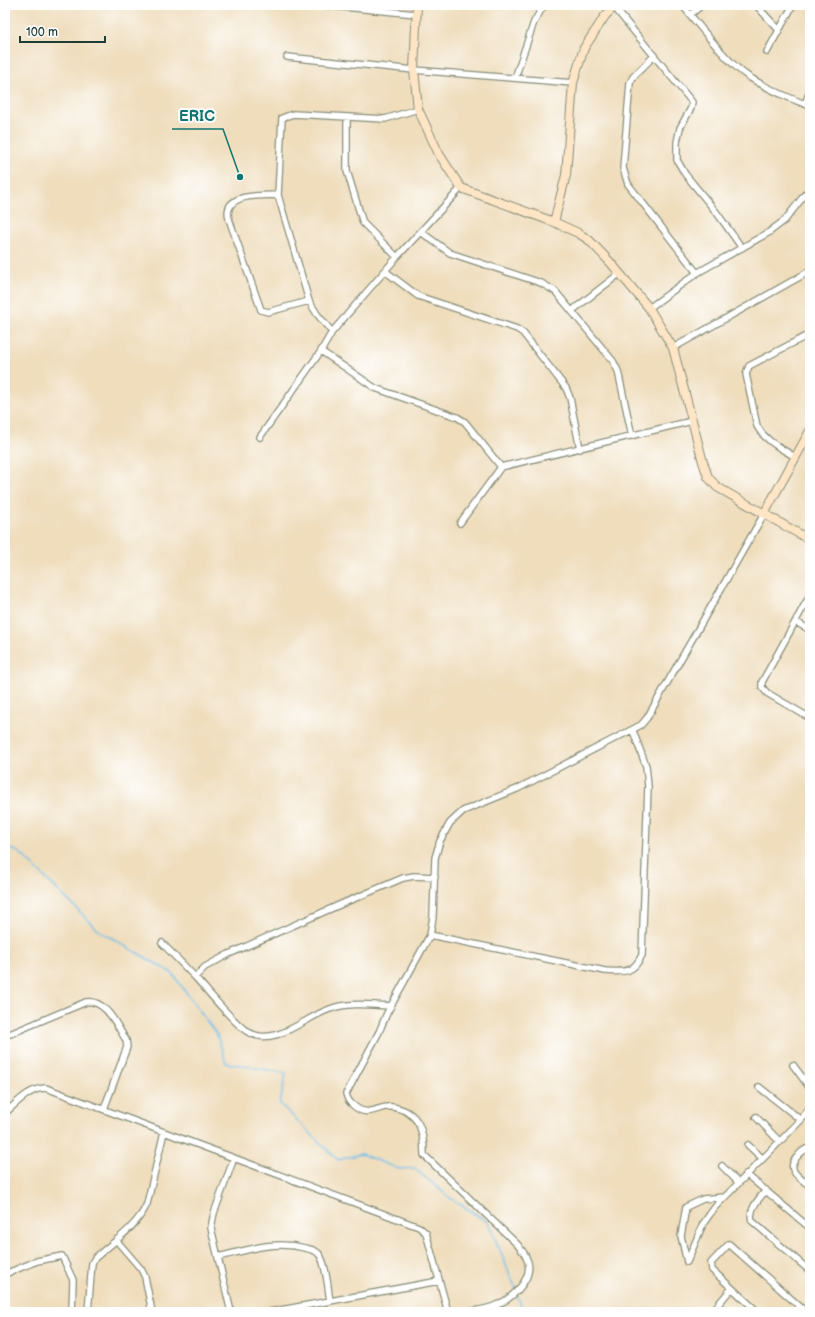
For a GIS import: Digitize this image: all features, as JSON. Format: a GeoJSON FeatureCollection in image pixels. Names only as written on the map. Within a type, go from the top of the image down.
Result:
{"type":"FeatureCollection","features":[{"type":"Feature","properties":{"kind":"street"},"geometry":{"type":"LineString","coordinates":[[323,5],[416,14]]}},
{"type":"Feature","properties":{"kind":"street"},"geometry":{"type":"LineString","coordinates":[[417,5],[414,70],[418,109],[439,154],[461,188],[554,222],[589,240],[649,308],[673,348],[708,477],[723,491],[810,540]]}},
{"type":"Feature","properties":{"kind":"street"},"geometry":{"type":"LineString","coordinates":[[515,78],[534,22],[544,5]]}},
{"type":"Feature","properties":{"kind":"street"},"geometry":{"type":"LineString","coordinates":[[682,5],[736,66],[748,77],[781,94],[808,105],[810,91]]}},
{"type":"Feature","properties":{"kind":"street"},"geometry":{"type":"LineString","coordinates":[[690,14],[702,5]]}},
{"type":"Feature","properties":{"kind":"street"},"geometry":{"type":"LineString","coordinates":[[756,5],[778,29]]}},
{"type":"Feature","properties":{"kind":"street"},"geometry":{"type":"LineString","coordinates":[[767,52],[778,29],[793,5]]}},
{"type":"Feature","properties":{"kind":"street"},"geometry":{"type":"LineString","coordinates":[[554,222],[566,175],[573,83],[584,48],[598,25],[615,6],[692,102],[691,108],[680,128],[676,142],[677,160],[685,174],[717,213],[742,248]]}},
{"type":"Feature","properties":{"kind":"street"},"geometry":{"type":"LineString","coordinates":[[654,56],[633,77],[630,83],[623,168],[628,184],[697,273]]}},
{"type":"Feature","properties":{"kind":"street"},"geometry":{"type":"LineString","coordinates":[[287,57],[414,70],[573,83]]}},
{"type":"Feature","properties":{"kind":"street"},"geometry":{"type":"LineString","coordinates":[[332,332],[316,314],[309,301],[278,195],[282,118],[293,114],[385,119],[418,109]]}},
{"type":"Feature","properties":{"kind":"street"},"geometry":{"type":"LineString","coordinates":[[347,118],[347,171],[363,223],[397,257]]}},
{"type":"Feature","properties":{"kind":"street"},"geometry":{"type":"LineString","coordinates":[[260,437],[321,351],[332,332],[397,257],[461,188]]}},
{"type":"Feature","properties":{"kind":"street"},"geometry":{"type":"LineString","coordinates":[[649,308],[697,273],[768,233],[785,220],[810,188]]}},
{"type":"Feature","properties":{"kind":"street"},"geometry":{"type":"LineString","coordinates":[[278,195],[240,198],[231,204],[228,214],[229,219],[261,310],[268,312],[309,301]]}},
{"type":"Feature","properties":{"kind":"street"},"geometry":{"type":"LineString","coordinates":[[421,232],[450,253],[549,286],[572,310],[613,361],[618,370],[632,436]]}},
{"type":"Feature","properties":{"kind":"street"},"geometry":{"type":"LineString","coordinates":[[386,271],[418,296],[517,329],[523,333],[566,388],[570,398],[580,449]]}},
{"type":"Feature","properties":{"kind":"street"},"geometry":{"type":"LineString","coordinates":[[673,348],[810,271]]}},
{"type":"Feature","properties":{"kind":"street"},"geometry":{"type":"LineString","coordinates":[[572,310],[619,274]]}},
{"type":"Feature","properties":{"kind":"street"},"geometry":{"type":"LineString","coordinates":[[795,457],[768,440],[760,433],[756,426],[746,374],[749,366],[810,334]]}},
{"type":"Feature","properties":{"kind":"street"},"geometry":{"type":"LineString","coordinates":[[321,351],[375,388],[457,417],[465,422],[501,467]]}},
{"type":"Feature","properties":{"kind":"street"},"geometry":{"type":"LineString","coordinates":[[460,523],[501,467],[692,422]]}},
{"type":"Feature","properties":{"kind":"street"},"geometry":{"type":"LineString","coordinates":[[469,1312],[494,1307],[506,1300],[524,1283],[528,1264],[526,1257],[517,1244],[424,1155],[423,1131],[418,1121],[408,1112],[391,1107],[367,1113],[358,1109],[348,1101],[346,1094],[391,1006],[430,935],[433,917],[435,858],[440,841],[450,823],[464,811],[517,789],[633,731],[647,718],[810,431]]}},
{"type":"Feature","properties":{"kind":"street"},"geometry":{"type":"LineString","coordinates":[[810,595],[764,677],[762,687],[767,693],[810,718]]}},
{"type":"Feature","properties":{"kind":"street"},"geometry":{"type":"LineString","coordinates":[[796,622],[810,630]]}},
{"type":"Feature","properties":{"kind":"street"},"geometry":{"type":"LineString","coordinates":[[430,935],[605,971],[623,972],[633,969],[642,956],[648,786],[646,766],[633,731]]}},
{"type":"Feature","properties":{"kind":"street"},"geometry":{"type":"LineString","coordinates":[[195,977],[205,967],[229,954],[403,878],[414,876],[435,877]]}},
{"type":"Feature","properties":{"kind":"street"},"geometry":{"type":"LineString","coordinates":[[162,943],[243,1029],[259,1037],[269,1037],[280,1034],[330,1008],[361,1004],[391,1006]]}},
{"type":"Feature","properties":{"kind":"street"},"geometry":{"type":"LineString","coordinates":[[5,1036],[86,1002],[94,1001],[101,1004],[126,1040],[127,1047],[104,1109]]}},
{"type":"Feature","properties":{"kind":"street"},"geometry":{"type":"LineString","coordinates":[[793,1065],[810,1088]]}},
{"type":"Feature","properties":{"kind":"street"},"geometry":{"type":"LineString","coordinates":[[759,1087],[801,1120]]}},
{"type":"Feature","properties":{"kind":"street"},"geometry":{"type":"LineString","coordinates":[[5,1113],[30,1092],[39,1088],[46,1088],[419,1227],[426,1233],[448,1312]]}},
{"type":"Feature","properties":{"kind":"street"},"geometry":{"type":"LineString","coordinates":[[724,1197],[703,1199],[686,1207],[681,1236],[687,1262],[703,1224],[724,1197],[801,1120],[810,1107]]}},
{"type":"Feature","properties":{"kind":"street"},"geometry":{"type":"LineString","coordinates":[[756,1117],[779,1141]]}},
{"type":"Feature","properties":{"kind":"street"},"geometry":{"type":"LineString","coordinates":[[88,1312],[92,1263],[136,1222],[147,1204],[164,1132]]}},
{"type":"Feature","properties":{"kind":"street"},"geometry":{"type":"LineString","coordinates":[[748,1145],[762,1158]]}},
{"type":"Feature","properties":{"kind":"street"},"geometry":{"type":"LineString","coordinates":[[810,1148],[804,1149],[793,1161],[792,1165],[794,1172],[810,1186]]}},
{"type":"Feature","properties":{"kind":"street"},"geometry":{"type":"LineString","coordinates":[[231,1312],[211,1223],[234,1158]]}},
{"type":"Feature","properties":{"kind":"street"},"geometry":{"type":"LineString","coordinates":[[722,1166],[738,1182]]}},
{"type":"Feature","properties":{"kind":"street"},"geometry":{"type":"LineString","coordinates":[[746,1174],[810,1228]]}},
{"type":"Feature","properties":{"kind":"street"},"geometry":{"type":"LineString","coordinates":[[766,1190],[753,1209],[751,1217],[752,1221],[810,1271]]}},
{"type":"Feature","properties":{"kind":"street"},"geometry":{"type":"LineString","coordinates":[[116,1240],[145,1277],[152,1312]]}},
{"type":"Feature","properties":{"kind":"street"},"geometry":{"type":"LineString","coordinates":[[218,1256],[274,1244],[286,1244],[313,1250],[318,1253],[323,1260],[330,1301]]}},
{"type":"Feature","properties":{"kind":"street"},"geometry":{"type":"LineString","coordinates":[[758,1312],[714,1273],[711,1267],[711,1263],[729,1244],[806,1312]]}},
{"type":"Feature","properties":{"kind":"street"},"geometry":{"type":"LineString","coordinates":[[5,1274],[37,1261],[62,1256],[73,1280],[72,1312]]}},
{"type":"Feature","properties":{"kind":"street"},"geometry":{"type":"LineString","coordinates":[[270,1312],[439,1281]]}},
{"type":"Feature","properties":{"kind":"street"},"geometry":{"type":"LineString","coordinates":[[714,1312],[716,1307],[731,1289]]}},
{"type":"Feature","properties":{"kind":"waterway"},"geometry":{"type":"LineString","coordinates":[[5,847],[19,852],[98,930],[172,973],[217,1035],[226,1063],[286,1073],[280,1104],[338,1160],[361,1154],[399,1169],[414,1168],[450,1198],[488,1222],[516,1289]]}},
{"type":"Feature","properties":{"kind":"waterway"},"geometry":{"type":"LineString","coordinates":[[517,1293],[523,1312]]}},
{"type":"Feature","properties":{"kind":"place","name":"ERIC"},"geometry":{"type":"Point","coordinates":[240,177]}}]}
